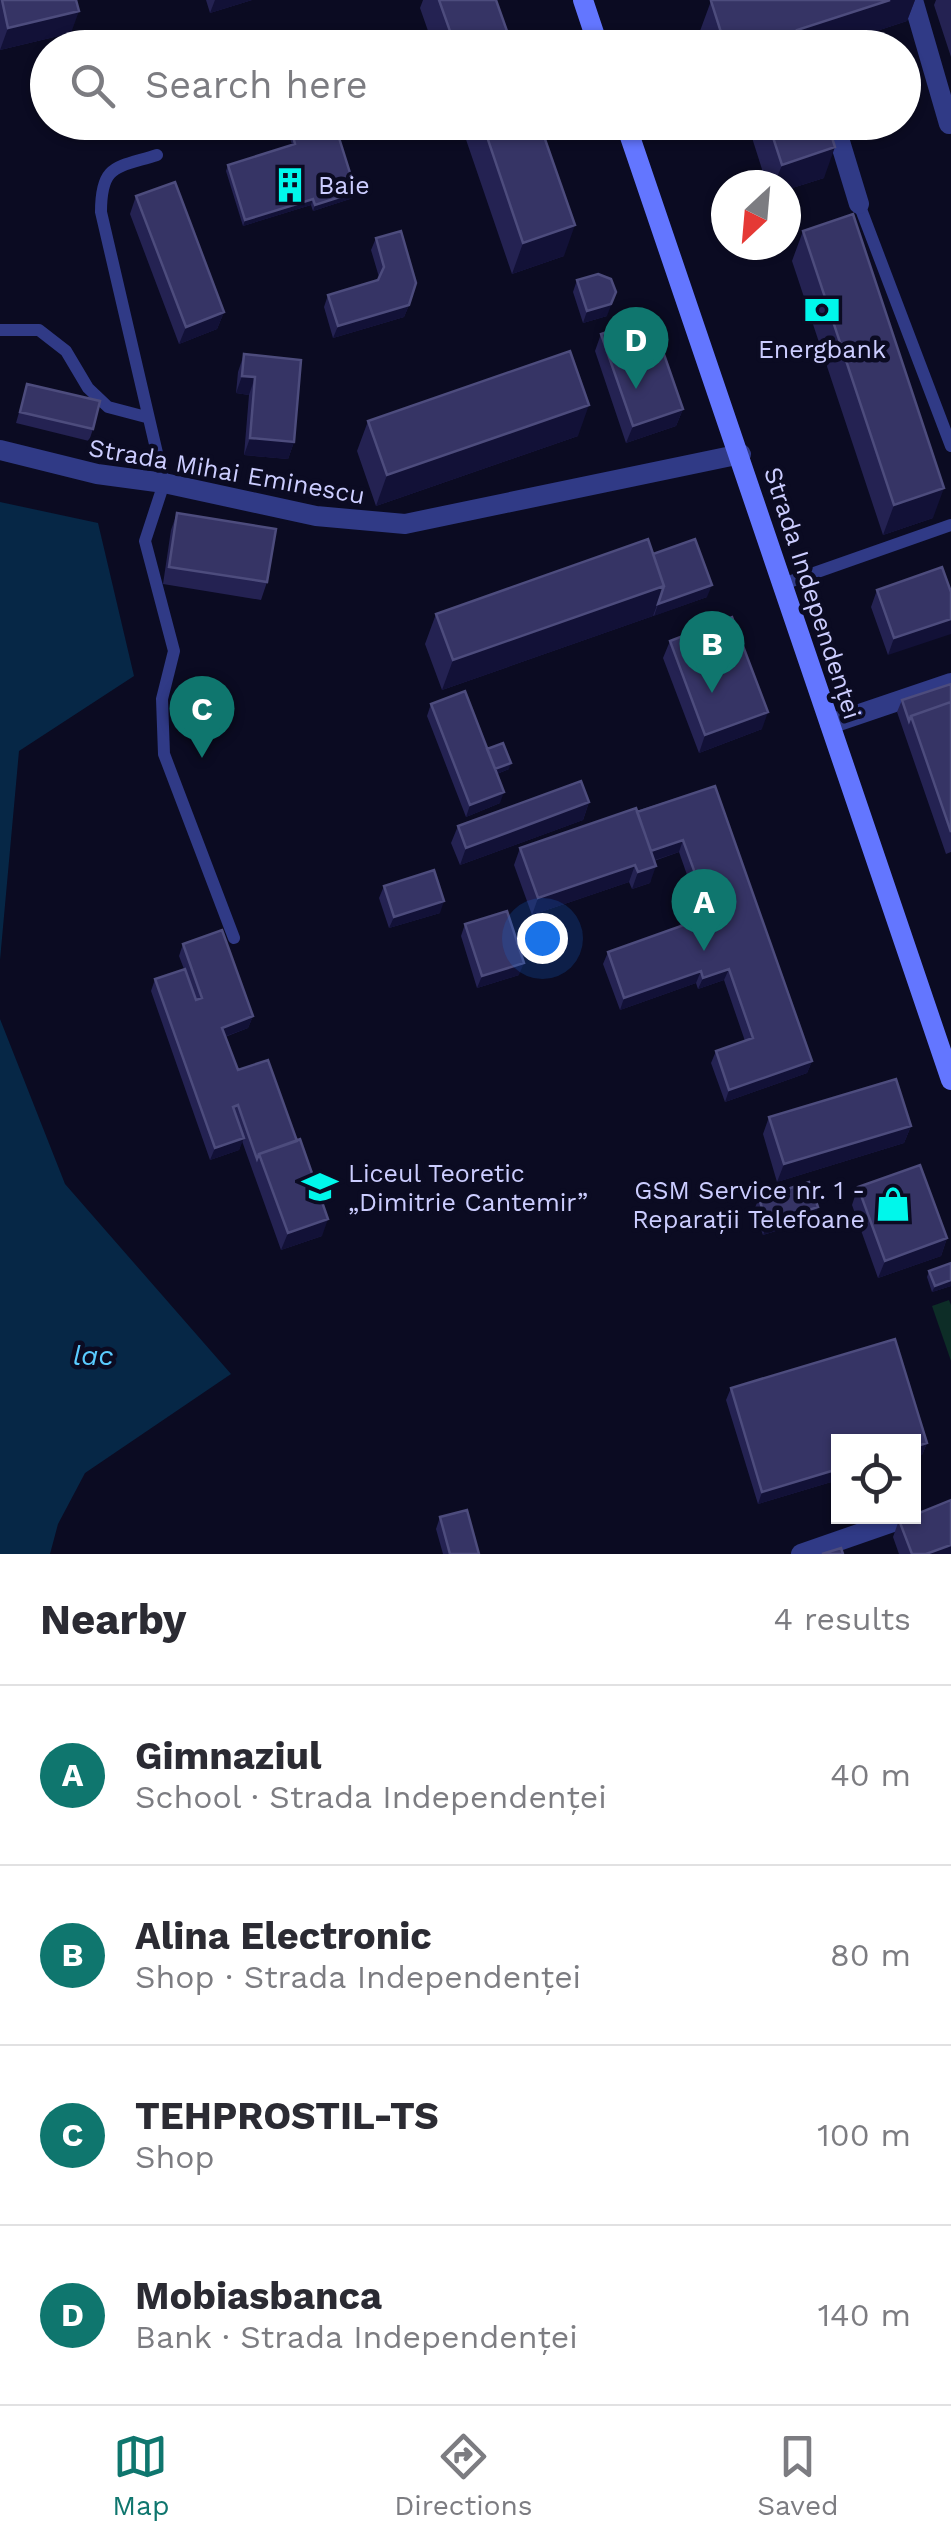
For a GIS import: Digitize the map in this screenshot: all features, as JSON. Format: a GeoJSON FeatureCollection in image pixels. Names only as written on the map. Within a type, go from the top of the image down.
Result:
{"type":"FeatureCollection","features":[{"type":"Feature","properties":{"kind":"main road"},"geometry":{"type":"LineString","coordinates":[[586,1],[594,30]]}},
{"type":"Feature","properties":{"kind":"main road","name":"Strada Independenței"},"geometry":{"type":"LineString","coordinates":[[631,140],[951,1080]]}},
{"type":"Feature","properties":{"kind":"street"},"geometry":{"type":"LineString","coordinates":[[912,0],[949,124]]}},
{"type":"Feature","properties":{"kind":"street"},"geometry":{"type":"LineString","coordinates":[[921,46],[926,44]]}},
{"type":"Feature","properties":{"kind":"street"},"geometry":{"type":"LineString","coordinates":[[839,140],[859,204]]}},
{"type":"Feature","properties":{"kind":"street","name":"Strada Mihai Eminescu"},"geometry":{"type":"LineString","coordinates":[[0,450],[97,474],[164,482],[316,516],[405,524],[740,454]]}},
{"type":"Feature","properties":{"kind":"street"},"geometry":{"type":"LineString","coordinates":[[830,724],[951,683]]}},
{"type":"Feature","properties":{"kind":"street"},"geometry":{"type":"LineString","coordinates":[[801,1554],[890,1524]]}},
{"type":"Feature","properties":{"kind":"lane"},"geometry":{"type":"LineString","coordinates":[[157,155],[110,170],[101,183],[101,212],[164,482],[145,541],[174,651],[162,699],[164,754],[234,938]]}},
{"type":"Feature","properties":{"kind":"lane"},"geometry":{"type":"LineString","coordinates":[[859,204],[951,446]]}},
{"type":"Feature","properties":{"kind":"lane"},"geometry":{"type":"LineString","coordinates":[[0,330],[39,330],[66,351],[88,388],[108,407],[146,417]]}},
{"type":"Feature","properties":{"kind":"lane"},"geometry":{"type":"LineString","coordinates":[[783,584],[951,525]]}},
{"type":"Feature","properties":{"kind":"green space"},"geometry":{"type":"Polygon","coordinates":[[[949,1300],[951,1305],[951,1361],[932,1306],[949,1300]]]}},
{"type":"Feature","properties":{"kind":"water"},"geometry":{"type":"Polygon","coordinates":[[[0,502],[98,523],[134,676],[19,751],[0,960],[0,502]]]}},
{"type":"Feature","properties":{"kind":"water","name":"lac"},"geometry":{"type":"Polygon","coordinates":[[[0,1019],[65,1184],[231,1374],[85,1473],[58,1524],[50,1554],[0,1554],[0,1019]]]}},
{"type":"Feature","properties":{"kind":"building"},"geometry":{"type":"Polygon","coordinates":[[[2,0],[76,0],[79,11],[8,28],[2,0]]]}},
{"type":"Feature","properties":{"kind":"building"},"geometry":{"type":"Polygon","coordinates":[[[439,0],[496,0],[507,30],[450,30],[439,0]]]}},
{"type":"Feature","properties":{"kind":"building"},"geometry":{"type":"Polygon","coordinates":[[[890,0],[797,30],[720,30],[711,1],[890,0]]]}},
{"type":"Feature","properties":{"kind":"building","name":"Baie"},"geometry":{"type":"Polygon","coordinates":[[[294,140],[340,140],[356,192],[315,205],[313,199],[245,220],[228,165],[295,144],[294,140]]]}},
{"type":"Feature","properties":{"kind":"building"},"geometry":{"type":"Polygon","coordinates":[[[488,140],[545,140],[575,225],[523,243],[488,140]]]}},
{"type":"Feature","properties":{"kind":"building"},"geometry":{"type":"Polygon","coordinates":[[[774,140],[833,140],[835,147],[782,165],[774,140]]]}},
{"type":"Feature","properties":{"kind":"building"},"geometry":{"type":"Polygon","coordinates":[[[175,182],[224,312],[186,327],[136,196],[175,182]]]}},
{"type":"Feature","properties":{"kind":"building"},"geometry":{"type":"Polygon","coordinates":[[[853,214],[944,488],[894,505],[803,231],[853,214]]]}},
{"type":"Feature","properties":{"kind":"building"},"geometry":{"type":"Polygon","coordinates":[[[401,231],[416,283],[409,305],[338,326],[328,295],[378,280],[384,267],[376,238],[401,231]]]}},
{"type":"Feature","properties":{"kind":"building"},"geometry":{"type":"Polygon","coordinates":[[[598,274],[611,279],[616,292],[611,304],[587,311],[577,280],[598,274]]]}},
{"type":"Feature","properties":{"kind":"building"},"geometry":{"type":"Polygon","coordinates":[[[651,317],[683,409],[633,426],[601,334],[651,317]]]}},
{"type":"Feature","properties":{"kind":"building"},"geometry":{"type":"Polygon","coordinates":[[[570,351],[589,405],[387,475],[368,421],[570,351]]]}},
{"type":"Feature","properties":{"kind":"building"},"geometry":{"type":"Polygon","coordinates":[[[244,354],[301,360],[294,442],[250,438],[255,377],[242,376],[244,354]]]}},
{"type":"Feature","properties":{"kind":"building"},"geometry":{"type":"Polygon","coordinates":[[[27,384],[100,401],[93,429],[20,412],[27,384]]]}},
{"type":"Feature","properties":{"kind":"building"},"geometry":{"type":"Polygon","coordinates":[[[177,513],[276,529],[267,582],[169,567],[177,513]]]}},
{"type":"Feature","properties":{"kind":"building"},"geometry":{"type":"Polygon","coordinates":[[[648,539],[664,586],[453,660],[436,614],[648,539]]]}},
{"type":"Feature","properties":{"kind":"building"},"geometry":{"type":"Polygon","coordinates":[[[695,539],[712,585],[658,604],[664,586],[653,554],[695,539]]]}},
{"type":"Feature","properties":{"kind":"building"},"geometry":{"type":"Polygon","coordinates":[[[942,567],[951,592],[951,619],[894,638],[877,590],[942,567]]]}},
{"type":"Feature","properties":{"kind":"building"},"geometry":{"type":"Polygon","coordinates":[[[732,617],[768,712],[705,735],[670,641],[732,617]]]}},
{"type":"Feature","properties":{"kind":"building"},"geometry":{"type":"Polygon","coordinates":[[[951,684],[951,702],[911,716],[909,721],[902,700],[951,684]]]}},
{"type":"Feature","properties":{"kind":"building"},"geometry":{"type":"Polygon","coordinates":[[[465,691],[504,792],[470,805],[431,704],[465,691]]]}},
{"type":"Feature","properties":{"kind":"building"},"geometry":{"type":"Polygon","coordinates":[[[951,702],[951,832],[911,716],[951,702]]]}},
{"type":"Feature","properties":{"kind":"building"},"geometry":{"type":"Polygon","coordinates":[[[503,743],[511,763],[495,769],[487,749],[503,743]]]}},
{"type":"Feature","properties":{"kind":"building"},"geometry":{"type":"Polygon","coordinates":[[[581,781],[589,802],[466,848],[458,826],[581,781]]]}},
{"type":"Feature","properties":{"kind":"building"},"geometry":{"type":"Polygon","coordinates":[[[715,786],[812,1061],[729,1090],[716,1051],[753,1038],[729,969],[703,978],[701,971],[624,998],[608,952],[684,925],[682,918],[708,909],[683,840],[651,851],[637,812],[715,786]]]}},
{"type":"Feature","properties":{"kind":"building"},"geometry":{"type":"Polygon","coordinates":[[[636,808],[656,866],[638,872],[635,865],[538,898],[520,848],[636,808]]]}},
{"type":"Feature","properties":{"kind":"building"},"geometry":{"type":"Polygon","coordinates":[[[434,870],[444,901],[394,917],[384,886],[434,870]]]}},
{"type":"Feature","properties":{"kind":"building"},"geometry":{"type":"Polygon","coordinates":[[[507,911],[524,963],[482,976],[465,924],[507,911]]]}},
{"type":"Feature","properties":{"kind":"building"},"geometry":{"type":"Polygon","coordinates":[[[222,930],[253,1016],[222,1028],[238,1070],[268,1060],[297,1141],[259,1154],[257,1159],[238,1105],[233,1107],[244,1138],[215,1148],[155,979],[185,969],[196,1000],[202,998],[183,944],[222,930]]]}},
{"type":"Feature","properties":{"kind":"building"},"geometry":{"type":"Polygon","coordinates":[[[896,1079],[911,1126],[784,1164],[769,1117],[896,1079]]]}},
{"type":"Feature","properties":{"kind":"building"},"geometry":{"type":"Polygon","coordinates":[[[300,1139],[328,1219],[288,1233],[259,1154],[300,1139]]]}},
{"type":"Feature","properties":{"kind":"building"},"geometry":{"type":"Polygon","coordinates":[[[920,1165],[947,1238],[885,1261],[858,1187],[920,1165]]]}},
{"type":"Feature","properties":{"kind":"building"},"geometry":{"type":"Polygon","coordinates":[[[809,1182],[818,1207],[767,1224],[759,1198],[809,1182]]]}},
{"type":"Feature","properties":{"kind":"building"},"geometry":{"type":"Polygon","coordinates":[[[951,1263],[951,1280],[935,1286],[929,1271],[951,1263]]]}},
{"type":"Feature","properties":{"kind":"building"},"geometry":{"type":"Polygon","coordinates":[[[895,1339],[927,1443],[921,1445],[921,1434],[831,1434],[831,1471],[762,1492],[731,1388],[895,1339]]]}},
{"type":"Feature","properties":{"kind":"building"},"geometry":{"type":"Polygon","coordinates":[[[951,1500],[951,1545],[926,1554],[912,1554],[901,1524],[921,1524],[921,1512],[951,1500]]]}},
{"type":"Feature","properties":{"kind":"building"},"geometry":{"type":"Polygon","coordinates":[[[467,1510],[479,1554],[450,1554],[440,1517],[467,1510]]]}},
{"type":"Feature","properties":{"kind":"building"},"geometry":{"type":"Polygon","coordinates":[[[841,1548],[843,1554],[822,1554],[841,1548]]]}},
{"type":"Feature","properties":{"kind":"place","name":"Baie"},"geometry":{"type":"Point","coordinates":[290,185]}},
{"type":"Feature","properties":{"kind":"place","name":"Energbank"},"geometry":{"type":"Point","coordinates":[822,310]}},
{"type":"Feature","properties":{"kind":"place","name":"Mobiasbanca"},"geometry":{"type":"Point","coordinates":[636,389]}},
{"type":"Feature","properties":{"kind":"place","name":"Alina Electronic"},"geometry":{"type":"Point","coordinates":[712,693]}},
{"type":"Feature","properties":{"kind":"place","name":"TEHPROSTIL-TS"},"geometry":{"type":"Point","coordinates":[202,758]}},
{"type":"Feature","properties":{"kind":"place","name":"Gimnaziul"},"geometry":{"type":"Point","coordinates":[704,951]}},
{"type":"Feature","properties":{"kind":"place","name":"Liceul Teoretic „Dimitrie Cantemir”"},"geometry":{"type":"Point","coordinates":[320,1187]}},
{"type":"Feature","properties":{"kind":"place","name":"GSM Service nr. 1 - Reparații Telefoane"},"geometry":{"type":"Point","coordinates":[893,1204]}}]}
